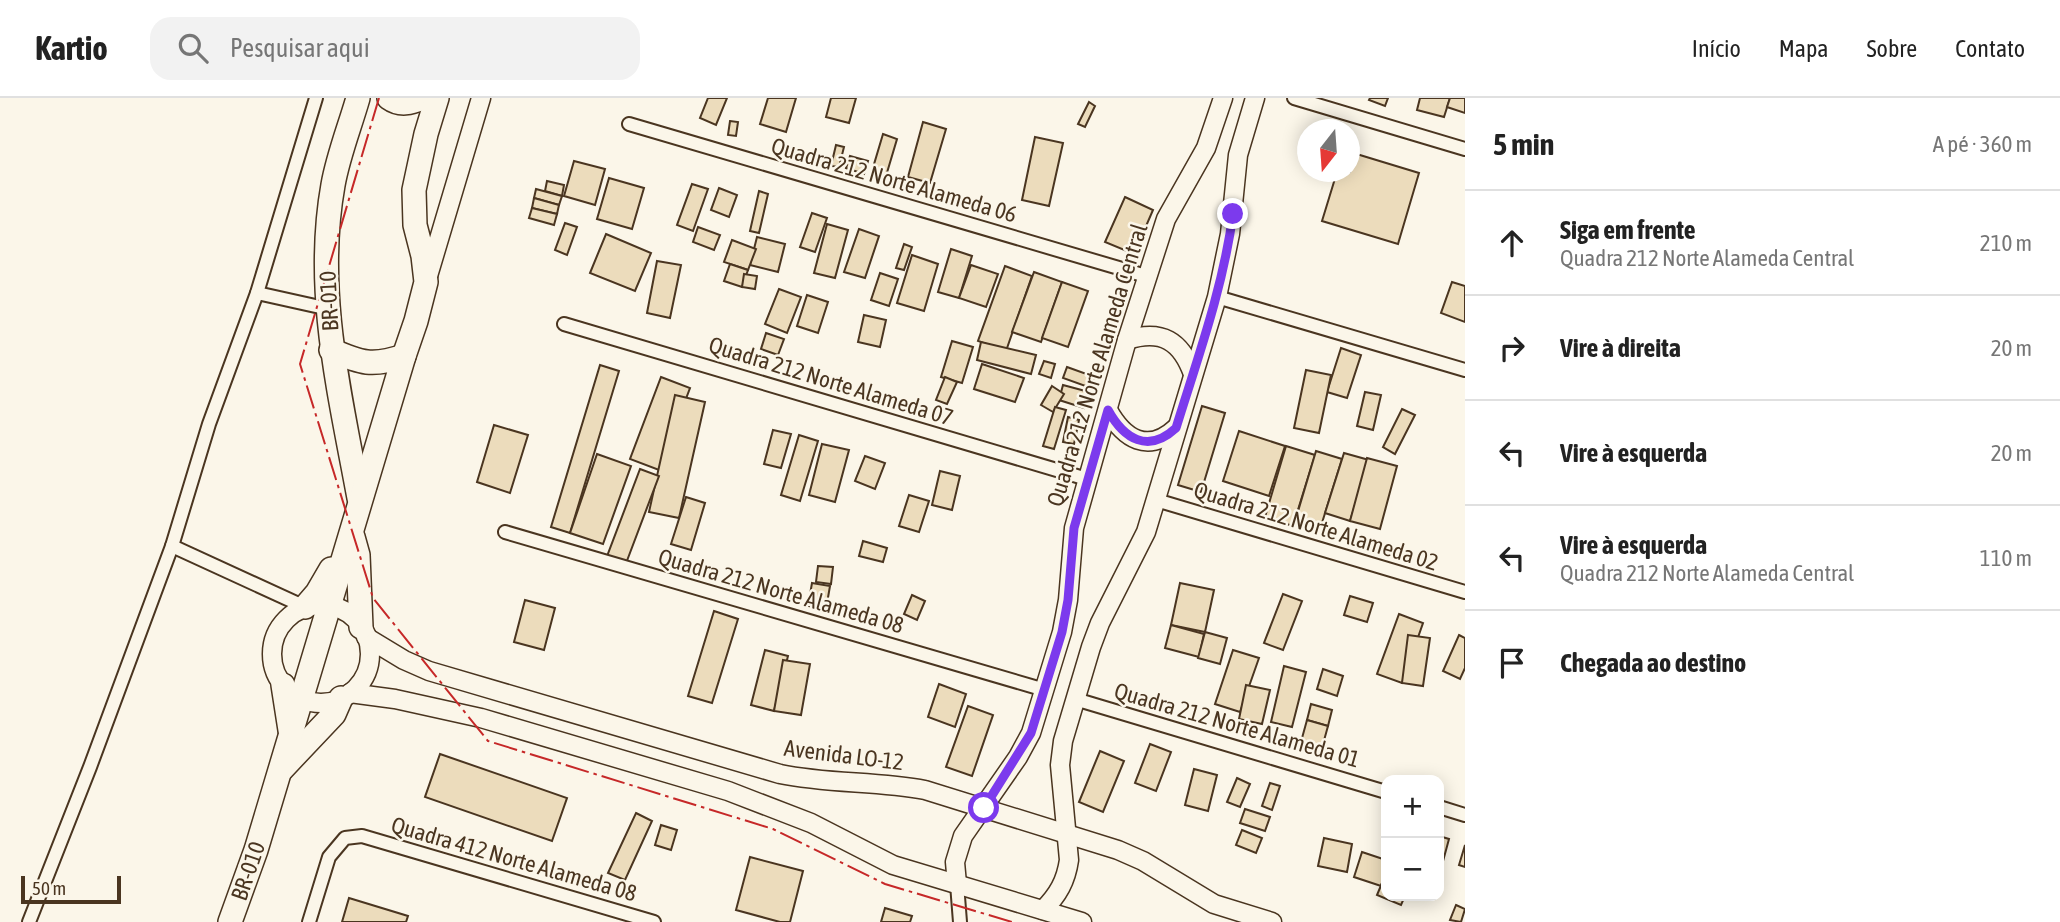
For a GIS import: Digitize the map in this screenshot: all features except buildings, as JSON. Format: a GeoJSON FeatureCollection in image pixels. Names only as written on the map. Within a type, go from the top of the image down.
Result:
{"type":"FeatureCollection","features":[{"type":"Feature","properties":{"kind":"highway","name":"BR-010"},"geometry":{"type":"LineString","coordinates":[[358,98],[333,184],[326,267],[331,350],[360,505]]}},
{"type":"Feature","properties":{"kind":"highway"},"geometry":{"type":"LineString","coordinates":[[389,98],[402,103],[422,98]]}},
{"type":"Feature","properties":{"kind":"highway"},"geometry":{"type":"LineString","coordinates":[[426,282],[415,225],[414,190],[437,98]]}},
{"type":"Feature","properties":{"kind":"highway","name":"BR-010"},"geometry":{"type":"LineString","coordinates":[[230,922],[256,850],[426,282]]}},
{"type":"Feature","properties":{"kind":"highway"},"geometry":{"type":"LineString","coordinates":[[331,350],[360,362],[374,364],[404,356]]}},
{"type":"Feature","properties":{"kind":"highway"},"geometry":{"type":"LineString","coordinates":[[305,607],[317,593],[350,538],[358,555],[364,632]]}},
{"type":"Feature","properties":{"kind":"highway"},"geometry":{"type":"LineString","coordinates":[[283,685],[291,733]]}},
{"type":"Feature","properties":{"kind":"highway"},"geometry":{"type":"LineString","coordinates":[[280,771],[334,715],[346,696]]}},
{"type":"Feature","properties":{"kind":"street"},"geometry":{"type":"LineString","coordinates":[[29,922],[173,546],[209,424],[257,293],[316,98]]}},
{"type":"Feature","properties":{"kind":"street"},"geometry":{"type":"LineString","coordinates":[[426,282],[481,98]]}},
{"type":"Feature","properties":{"kind":"street","name":"Quadra 212 Norte Alameda Central"},"geometry":{"type":"LineString","coordinates":[[984,808],[1027,742],[1045,690],[1064,624],[1074,528],[1146,276],[1166,219],[1206,148],[1223,98]]}},
{"type":"Feature","properties":{"kind":"street"},"geometry":{"type":"LineString","coordinates":[[1038,916],[1060,892],[1068,872],[1069,850],[1060,765],[1063,741],[1100,623],[1137,554],[1156,500],[1217,297],[1228,251],[1238,155],[1255,98]]}},
{"type":"Feature","properties":{"kind":"street"},"geometry":{"type":"LineString","coordinates":[[1294,98],[1465,149]]}},
{"type":"Feature","properties":{"kind":"street","name":"Quadra 212 Norte Alameda 06"},"geometry":{"type":"LineString","coordinates":[[629,124],[1146,276]]}},
{"type":"Feature","properties":{"kind":"street"},"geometry":{"type":"LineString","coordinates":[[257,293],[329,309]]}},
{"type":"Feature","properties":{"kind":"street"},"geometry":{"type":"LineString","coordinates":[[1217,297],[1465,370]]}},
{"type":"Feature","properties":{"kind":"street","name":"Quadra 212 Norte Alameda 07"},"geometry":{"type":"LineString","coordinates":[[564,324],[1087,479]]}},
{"type":"Feature","properties":{"kind":"street"},"geometry":{"type":"LineString","coordinates":[[1127,340],[1157,337],[1177,345],[1185,353],[1193,374]]}},
{"type":"Feature","properties":{"kind":"street"},"geometry":{"type":"LineString","coordinates":[[1108,410],[1116,425],[1141,441],[1159,440],[1176,428]]}},
{"type":"Feature","properties":{"kind":"street","name":"Quadra 212 Norte Alameda 02"},"geometry":{"type":"LineString","coordinates":[[1156,500],[1465,592]]}},
{"type":"Feature","properties":{"kind":"street","name":"Quadra 212 Norte Alameda 08"},"geometry":{"type":"LineString","coordinates":[[505,532],[1045,690]]}},
{"type":"Feature","properties":{"kind":"street"},"geometry":{"type":"LineString","coordinates":[[173,546],[305,607],[330,607]]}},
{"type":"Feature","properties":{"kind":"street"},"geometry":{"type":"LineString","coordinates":[[305,607],[286,620],[277,633],[272,648],[272,663],[283,685],[301,699],[314,703],[346,696],[395,699],[481,718],[728,790],[802,818],[893,865],[957,884],[1038,916],[1082,922]]}},
{"type":"Feature","properties":{"kind":"street","name":"Avenida LO-12"},"geometry":{"type":"LineString","coordinates":[[330,607],[342,611],[364,632],[404,660],[429,671],[780,774],[814,780],[925,790],[1143,861],[1214,904],[1272,922]]}},
{"type":"Feature","properties":{"kind":"street"},"geometry":{"type":"LineString","coordinates":[[346,696],[361,682],[368,668],[370,652],[364,632]]}},
{"type":"Feature","properties":{"kind":"street","name":"Quadra 212 Norte Alameda 01"},"geometry":{"type":"LineString","coordinates":[[1075,699],[1381,791]]}},
{"type":"Feature","properties":{"kind":"street"},"geometry":{"type":"LineString","coordinates":[[960,922],[955,862],[957,850],[963,836],[984,808]]}},
{"type":"Feature","properties":{"kind":"street"},"geometry":{"type":"LineString","coordinates":[[1444,809],[1465,815]]}},
{"type":"Feature","properties":{"kind":"street","name":"Quadra 412 Norte Alameda 08"},"geometry":{"type":"LineString","coordinates":[[309,922],[329,857],[345,838],[362,836],[654,922]]}},
{"type":"Feature","properties":{"kind":"power"},"geometry":{"type":"LineString","coordinates":[[379,98],[300,364],[373,598],[488,741],[773,829],[885,884],[1012,922]]}},
{"type":"Feature","properties":{"kind":"route"},"geometry":{"type":"LineString","coordinates":[[984,808],[1031,733],[1062,632],[1068,600],[1074,528],[1108,410],[1116,425],[1141,441],[1159,440],[1176,428],[1217,297],[1233,214]]}}]}
